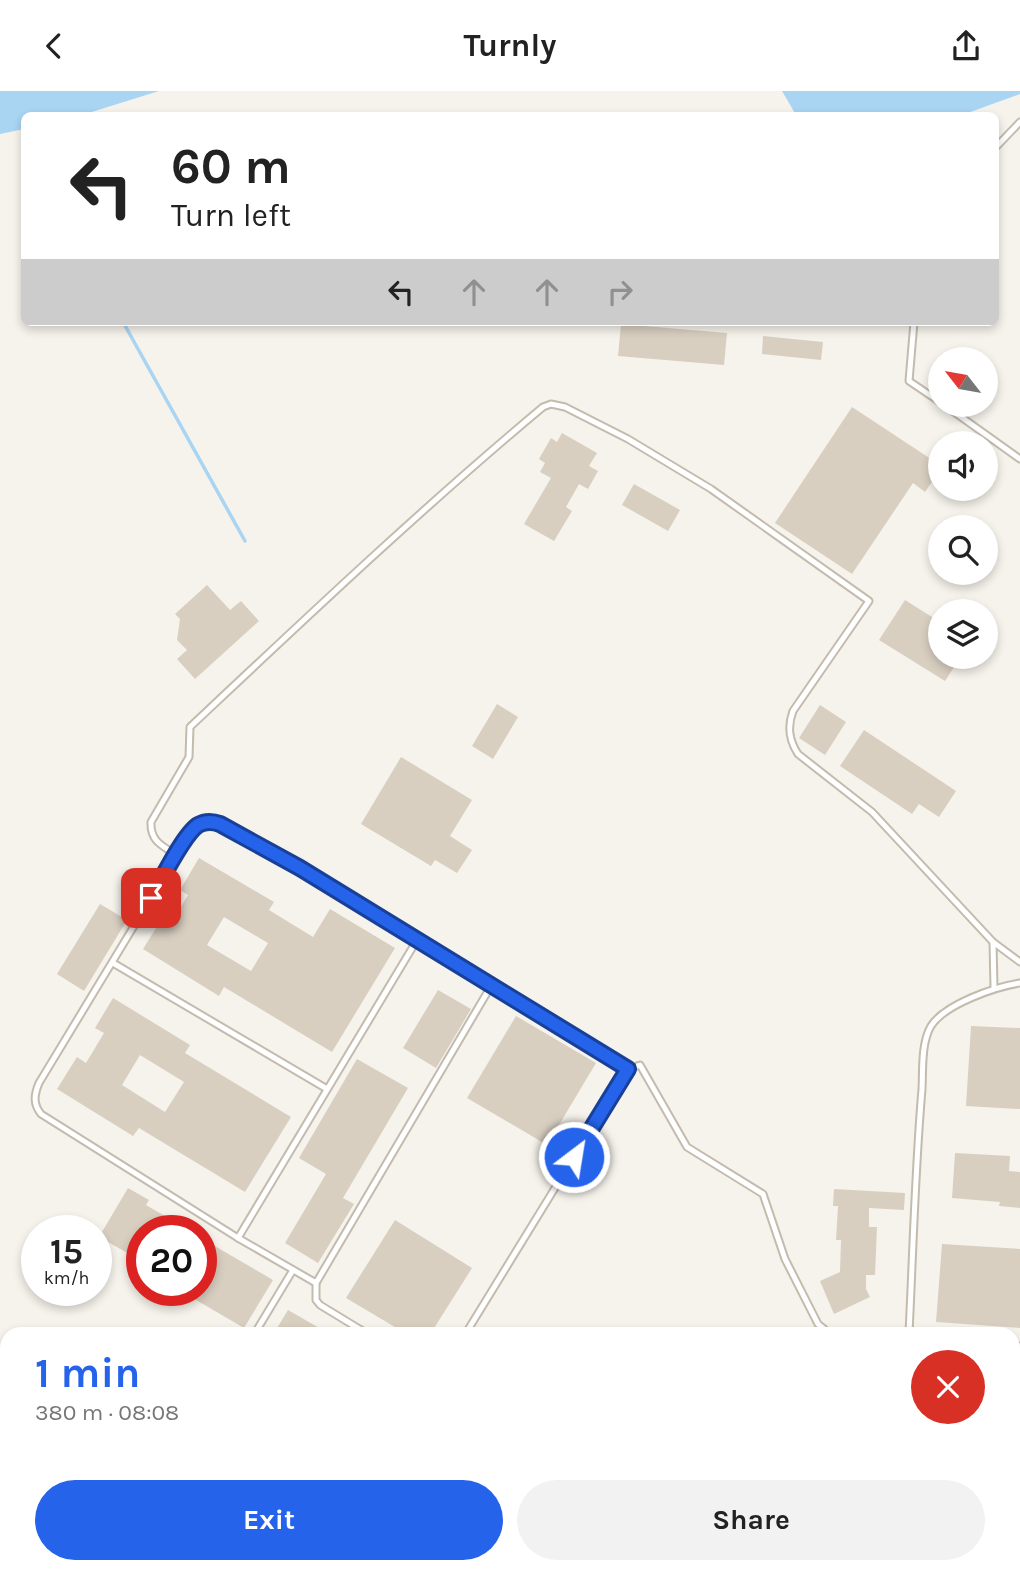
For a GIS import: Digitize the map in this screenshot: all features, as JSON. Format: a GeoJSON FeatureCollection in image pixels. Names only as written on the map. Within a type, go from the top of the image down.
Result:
{"type":"FeatureCollection","features":[{"type":"Feature","properties":{"kind":"lane"},"geometry":{"type":"LineString","coordinates":[[999,144],[1020,122]]}},
{"type":"Feature","properties":{"kind":"lane"},"geometry":{"type":"LineString","coordinates":[[914,326],[909,381],[928,394]]}},
{"type":"Feature","properties":{"kind":"lane"},"geometry":{"type":"LineString","coordinates":[[177,855],[156,842],[151,822],[189,757],[190,727],[398,533],[543,407],[556,404],[628,439],[711,489],[869,601],[793,711],[789,728],[793,745],[798,754],[872,813],[993,942],[1020,962]]}},
{"type":"Feature","properties":{"kind":"lane"},"geometry":{"type":"LineString","coordinates":[[961,417],[1020,459]]}},
{"type":"Feature","properties":{"kind":"lane"},"geometry":{"type":"LineString","coordinates":[[316,1283],[238,1238],[37,1109],[34,1096],[39,1083],[177,855],[199,825],[216,822],[300,868],[628,1069]]}},
{"type":"Feature","properties":{"kind":"lane"},"geometry":{"type":"LineString","coordinates":[[238,1238],[417,940]]}},
{"type":"Feature","properties":{"kind":"lane"},"geometry":{"type":"LineString","coordinates":[[993,942],[994,988]]}},
{"type":"Feature","properties":{"kind":"lane"},"geometry":{"type":"LineString","coordinates":[[113,963],[327,1089]]}},
{"type":"Feature","properties":{"kind":"lane"},"geometry":{"type":"LineString","coordinates":[[909,1327],[926,1041],[933,1024],[943,1014],[994,988],[1020,983]]}},
{"type":"Feature","properties":{"kind":"lane"},"geometry":{"type":"LineString","coordinates":[[356,1327],[317,1303],[316,1283],[491,986]]}},
{"type":"Feature","properties":{"kind":"lane"},"geometry":{"type":"LineString","coordinates":[[470,1327],[628,1069],[640,1065],[687,1147],[763,1194],[785,1259],[822,1327]]}},
{"type":"Feature","properties":{"kind":"lane"},"geometry":{"type":"LineString","coordinates":[[259,1327],[293,1270]]}},
{"type":"Feature","properties":{"kind":"water"},"geometry":{"type":"Polygon","coordinates":[[[0,91],[159,91],[92,112],[21,112],[21,130],[0,134],[0,91]]]}},
{"type":"Feature","properties":{"kind":"water"},"geometry":{"type":"Polygon","coordinates":[[[782,91],[1020,91],[1020,94],[970,112],[794,112],[782,91]]]}},
{"type":"Feature","properties":{"kind":"building"},"geometry":{"type":"Polygon","coordinates":[[[621,326],[727,333],[724,365],[618,356],[621,326]]]}},
{"type":"Feature","properties":{"kind":"building"},"geometry":{"type":"Polygon","coordinates":[[[763,336],[823,342],[821,360],[762,354],[763,336]]]}},
{"type":"Feature","properties":{"kind":"building"},"geometry":{"type":"Polygon","coordinates":[[[852,407],[928,457],[928,488],[925,492],[913,483],[852,574],[775,523],[852,407]]]}},
{"type":"Feature","properties":{"kind":"building"},"geometry":{"type":"Polygon","coordinates":[[[562,433],[597,453],[589,466],[598,471],[588,489],[579,484],[566,507],[572,511],[554,541],[524,524],[551,478],[540,472],[545,463],[539,459],[551,438],[557,442],[562,433]]]}},
{"type":"Feature","properties":{"kind":"building"},"geometry":{"type":"Polygon","coordinates":[[[634,484],[680,510],[668,531],[622,505],[634,484]]]}},
{"type":"Feature","properties":{"kind":"building"},"geometry":{"type":"Polygon","coordinates":[[[207,585],[230,610],[241,601],[259,621],[195,679],[177,659],[187,650],[177,640],[180,619],[175,614],[207,585]]]}},
{"type":"Feature","properties":{"kind":"building"},"geometry":{"type":"Polygon","coordinates":[[[905,600],[928,614],[928,669],[953,669],[945,681],[879,640],[905,600]]]}},
{"type":"Feature","properties":{"kind":"building"},"geometry":{"type":"Polygon","coordinates":[[[497,704],[518,717],[493,759],[472,746],[497,704]]]}},
{"type":"Feature","properties":{"kind":"building"},"geometry":{"type":"Polygon","coordinates":[[[820,705],[846,722],[825,755],[799,738],[820,705]]]}},
{"type":"Feature","properties":{"kind":"building"},"geometry":{"type":"Polygon","coordinates":[[[864,730],[956,791],[939,817],[919,804],[912,814],[840,766],[864,730]]]}},
{"type":"Feature","properties":{"kind":"building"},"geometry":{"type":"Polygon","coordinates":[[[401,757],[472,800],[450,836],[472,850],[457,873],[435,860],[431,866],[361,824],[401,757]]]}},
{"type":"Feature","properties":{"kind":"building"},"geometry":{"type":"Polygon","coordinates":[[[199,858],[274,902],[269,910],[313,937],[330,909],[395,948],[332,1052],[224,987],[219,996],[143,949],[163,917],[171,923],[188,895],[180,890],[199,858]],[[224,917],[207,945],[251,971],[268,943],[224,917]]]}},
{"type":"Feature","properties":{"kind":"building"},"geometry":{"type":"Polygon","coordinates":[[[100,904],[127,920],[84,991],[57,974],[100,904]]]}},
{"type":"Feature","properties":{"kind":"building"},"geometry":{"type":"Polygon","coordinates":[[[438,990],[471,1009],[436,1068],[403,1048],[438,990]]]}},
{"type":"Feature","properties":{"kind":"building"},"geometry":{"type":"Polygon","coordinates":[[[113,998],[190,1045],[185,1053],[291,1117],[245,1192],[139,1128],[133,1136],[57,1089],[77,1057],[86,1063],[104,1033],[95,1028],[113,998]],[[140,1055],[122,1085],[165,1112],[184,1082],[140,1055]]]}},
{"type":"Feature","properties":{"kind":"building"},"geometry":{"type":"Polygon","coordinates":[[[516,1016],[596,1063],[547,1145],[467,1098],[516,1016]]]}},
{"type":"Feature","properties":{"kind":"building"},"geometry":{"type":"Polygon","coordinates":[[[971,1026],[1020,1028],[1020,1109],[966,1106],[971,1026]]]}},
{"type":"Feature","properties":{"kind":"building"},"geometry":{"type":"Polygon","coordinates":[[[357,1059],[408,1088],[343,1198],[354,1204],[318,1263],[285,1243],[326,1174],[299,1158],[357,1059]]]}},
{"type":"Feature","properties":{"kind":"building"},"geometry":{"type":"Polygon","coordinates":[[[955,1153],[1010,1156],[1009,1171],[1020,1172],[1020,1208],[999,1206],[1000,1202],[952,1198],[955,1153]]]}},
{"type":"Feature","properties":{"kind":"building"},"geometry":{"type":"Polygon","coordinates":[[[128,1188],[149,1200],[146,1205],[163,1215],[126,1215],[126,1252],[112,1244],[112,1215],[128,1188]]]}},
{"type":"Feature","properties":{"kind":"building"},"geometry":{"type":"Polygon","coordinates":[[[834,1189],[905,1193],[904,1210],[869,1208],[869,1227],[877,1227],[875,1275],[866,1275],[866,1289],[870,1297],[834,1314],[820,1281],[840,1272],[841,1240],[836,1240],[838,1206],[833,1206],[834,1189]]]}},
{"type":"Feature","properties":{"kind":"building"},"geometry":{"type":"Polygon","coordinates":[[[395,1220],[472,1268],[435,1327],[395,1327],[346,1298],[395,1220]]]}},
{"type":"Feature","properties":{"kind":"building"},"geometry":{"type":"Polygon","coordinates":[[[942,1244],[1020,1249],[1020,1327],[936,1322],[942,1244]]]}},
{"type":"Feature","properties":{"kind":"building"},"geometry":{"type":"Polygon","coordinates":[[[217,1247],[273,1280],[242,1327],[206,1306],[217,1306],[217,1247]]]}},
{"type":"Feature","properties":{"kind":"building"},"geometry":{"type":"Polygon","coordinates":[[[288,1310],[318,1327],[278,1327],[288,1310]]]}},
{"type":"Feature","properties":{"kind":"waterway"},"geometry":{"type":"LineString","coordinates":[[125,326],[245,541]]}},
{"type":"Feature","properties":{"kind":"route"},"geometry":{"type":"LineString","coordinates":[[151,898],[194,828],[205,822],[220,824],[300,868],[628,1069],[574,1157]]}}]}
